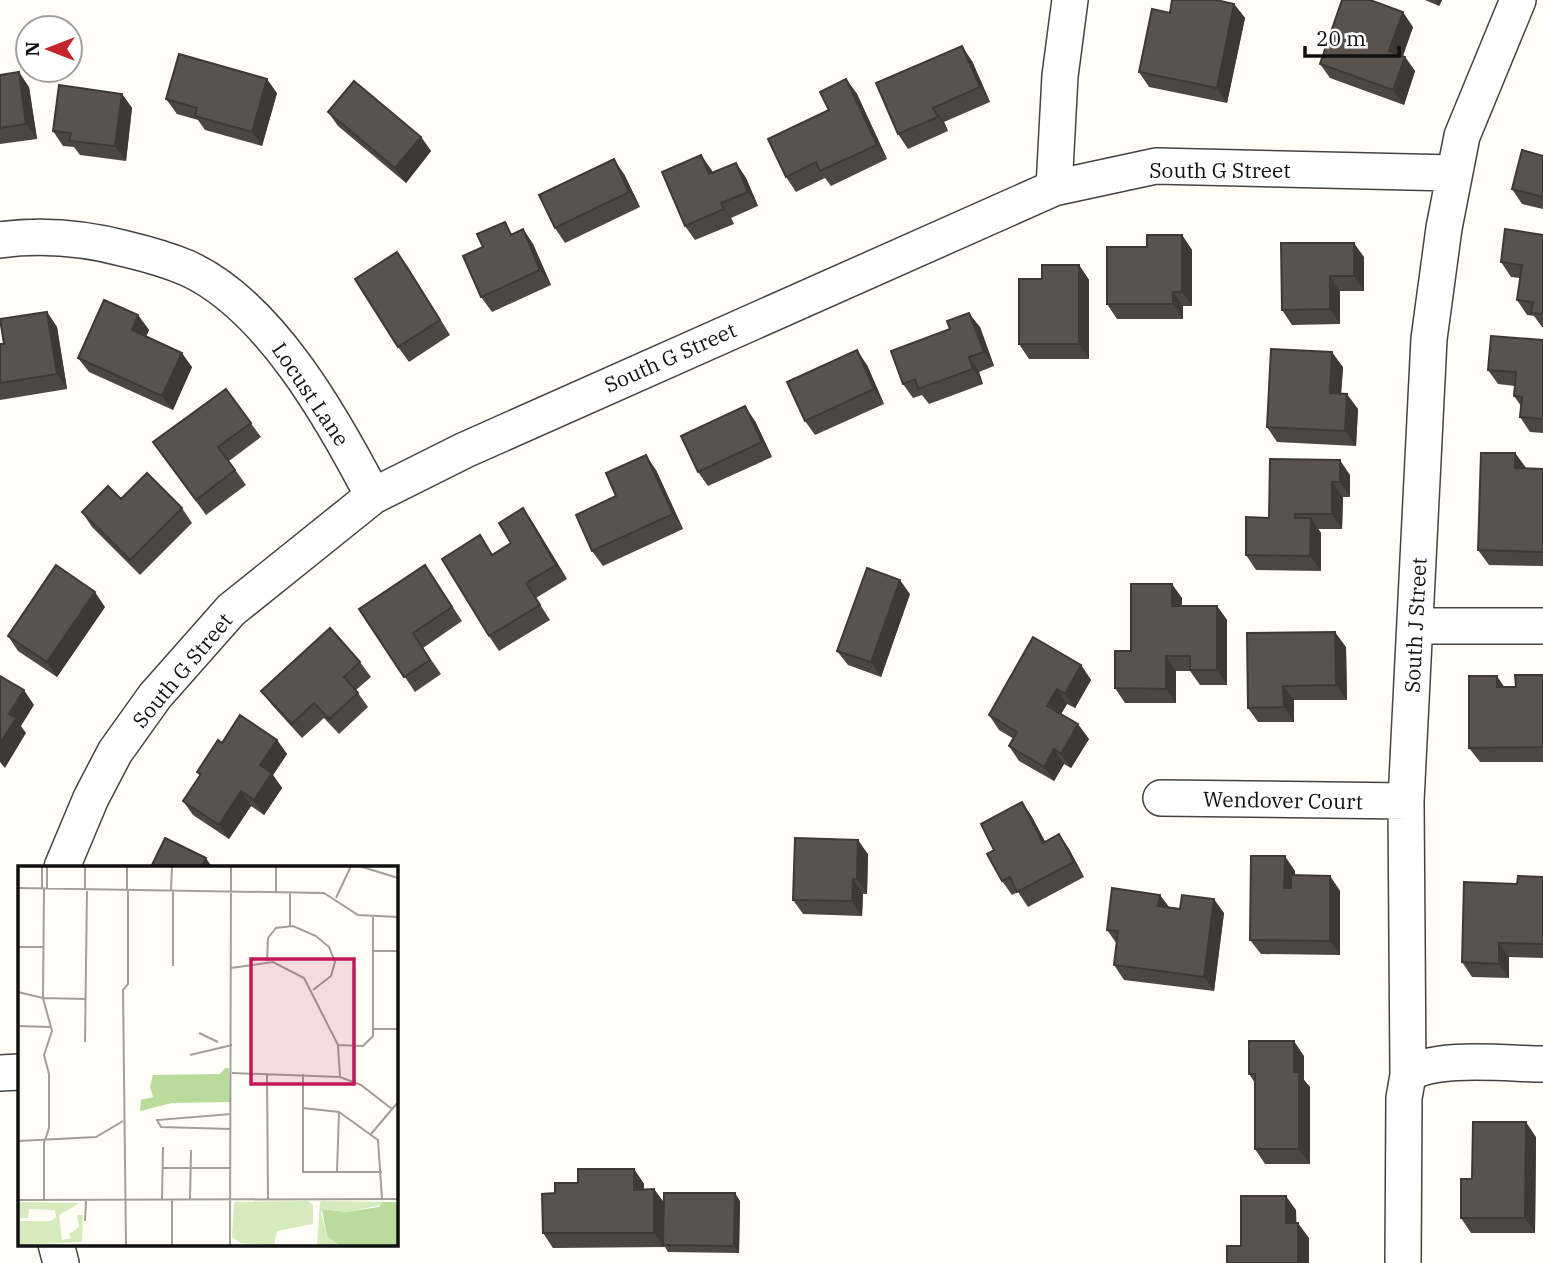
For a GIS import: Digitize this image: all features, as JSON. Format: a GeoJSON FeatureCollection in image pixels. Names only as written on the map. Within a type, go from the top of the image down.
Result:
{"type":"FeatureCollection","features":[{"type":"Feature","properties":{"kind":"street"},"geometry":{"type":"LineString","coordinates":[[1054,188],[1060,76],[1070,0]]}},
{"type":"Feature","properties":{"kind":"street","name":"South J Street"},"geometry":{"type":"LineString","coordinates":[[1403,1263],[1404,1098],[1408,1075],[1406,801],[1429,339],[1453,173],[1462,136],[1518,0]]}},
{"type":"Feature","properties":{"kind":"street","name":"South G Street"},"geometry":{"type":"LineString","coordinates":[[62,866],[91,798],[115,752],[192,651],[232,610],[373,496],[547,413],[1054,188],[1156,166],[1453,173]]}},
{"type":"Feature","properties":{"kind":"street","name":"Locust Lane"},"geometry":{"type":"LineString","coordinates":[[0,240],[33,236],[90,239],[156,257],[204,278],[250,314],[280,343],[352,456],[373,496]]}},
{"type":"Feature","properties":{"kind":"street"},"geometry":{"type":"LineString","coordinates":[[1415,626],[1543,626]]}},
{"type":"Feature","properties":{"kind":"street","name":"Wendover Court"},"geometry":{"type":"LineString","coordinates":[[1161,798],[1406,801]]}},
{"type":"Feature","properties":{"kind":"street"},"geometry":{"type":"LineString","coordinates":[[1408,1075],[1417,1068],[1450,1064],[1543,1064]]}},
{"type":"Feature","properties":{"kind":"street"},"geometry":{"type":"LineString","coordinates":[[0,1073],[18,1072]]}},
{"type":"Feature","properties":{"kind":"street"},"geometry":{"type":"LineString","coordinates":[[57,1246],[61,1263]]}},
{"type":"Feature","properties":{"kind":"building"},"geometry":{"type":"Polygon","coordinates":[[[1172,0],[1216,0],[1234,4],[1217,88],[1139,72],[1152,9],[1170,13],[1172,0]]]}},
{"type":"Feature","properties":{"kind":"building"},"geometry":{"type":"Polygon","coordinates":[[[1342,0],[1370,0],[1403,12],[1389,51],[1405,57],[1393,90],[1320,64],[1342,0]]]}},
{"type":"Feature","properties":{"kind":"building"},"geometry":{"type":"Polygon","coordinates":[[[962,46],[980,87],[933,108],[938,117],[898,134],[876,83],[962,46]]]}},
{"type":"Feature","properties":{"kind":"building"},"geometry":{"type":"Polygon","coordinates":[[[179,54],[267,79],[252,132],[195,116],[197,108],[166,99],[179,54]]]}},
{"type":"Feature","properties":{"kind":"building"},"geometry":{"type":"Polygon","coordinates":[[[14,73],[14,84],[21,84],[26,124],[0,128],[0,75],[14,73]]]}},
{"type":"Feature","properties":{"kind":"building"},"geometry":{"type":"Polygon","coordinates":[[[846,79],[877,145],[820,171],[816,162],[786,177],[768,139],[829,110],[820,92],[846,79]]]}},
{"type":"Feature","properties":{"kind":"building"},"geometry":{"type":"Polygon","coordinates":[[[354,81],[421,137],[395,168],[328,112],[354,81]]]}},
{"type":"Feature","properties":{"kind":"building"},"geometry":{"type":"Polygon","coordinates":[[[59,85],[122,94],[115,146],[69,141],[71,133],[53,131],[59,85]]]}},
{"type":"Feature","properties":{"kind":"building"},"geometry":{"type":"Polygon","coordinates":[[[1522,150],[1543,156],[1543,197],[1512,189],[1522,150]]]}},
{"type":"Feature","properties":{"kind":"building"},"geometry":{"type":"Polygon","coordinates":[[[701,155],[709,174],[736,163],[748,192],[721,203],[724,209],[685,226],[662,172],[701,155]]]}},
{"type":"Feature","properties":{"kind":"building"},"geometry":{"type":"Polygon","coordinates":[[[614,159],[629,192],[555,228],[539,195],[614,159]]]}},
{"type":"Feature","properties":{"kind":"building"},"geometry":{"type":"Polygon","coordinates":[[[505,222],[511,235],[523,229],[540,270],[481,297],[463,256],[483,247],[477,234],[505,222]]]}},
{"type":"Feature","properties":{"kind":"building"},"geometry":{"type":"Polygon","coordinates":[[[1505,229],[1543,235],[1543,314],[1531,313],[1533,302],[1517,300],[1522,265],[1501,262],[1505,229]]]}},
{"type":"Feature","properties":{"kind":"building"},"geometry":{"type":"Polygon","coordinates":[[[1147,235],[1182,235],[1182,292],[1173,292],[1173,304],[1107,304],[1107,247],[1147,247],[1147,235]]]}},
{"type":"Feature","properties":{"kind":"building"},"geometry":{"type":"Polygon","coordinates":[[[1281,243],[1354,243],[1354,276],[1330,276],[1330,309],[1282,310],[1281,243]]]}},
{"type":"Feature","properties":{"kind":"building"},"geometry":{"type":"Polygon","coordinates":[[[397,252],[440,320],[398,347],[355,279],[397,252]]]}},
{"type":"Feature","properties":{"kind":"building"},"geometry":{"type":"Polygon","coordinates":[[[1042,265],[1079,265],[1079,344],[1019,344],[1019,279],[1042,279],[1042,265]]]}},
{"type":"Feature","properties":{"kind":"building"},"geometry":{"type":"Polygon","coordinates":[[[104,300],[138,315],[132,330],[182,353],[162,396],[78,358],[104,300]]]}},
{"type":"Feature","properties":{"kind":"building"},"geometry":{"type":"Polygon","coordinates":[[[47,312],[57,374],[0,383],[0,344],[4,344],[0,319],[47,312]]]}},
{"type":"Feature","properties":{"kind":"building"},"geometry":{"type":"Polygon","coordinates":[[[969,313],[984,352],[969,357],[973,369],[918,389],[915,379],[903,384],[891,351],[950,329],[947,321],[969,313]]]}},
{"type":"Feature","properties":{"kind":"building"},"geometry":{"type":"Polygon","coordinates":[[[1491,336],[1543,340],[1543,419],[1520,417],[1522,397],[1514,396],[1516,372],[1488,370],[1491,336]]]}},
{"type":"Feature","properties":{"kind":"building"},"geometry":{"type":"Polygon","coordinates":[[[1271,349],[1332,352],[1330,393],[1347,394],[1345,431],[1267,427],[1271,349]]]}},
{"type":"Feature","properties":{"kind":"building"},"geometry":{"type":"Polygon","coordinates":[[[857,350],[874,389],[805,421],[787,382],[857,350]]]}},
{"type":"Feature","properties":{"kind":"building"},"geometry":{"type":"Polygon","coordinates":[[[226,389],[251,423],[218,447],[235,470],[196,500],[153,442],[226,389]]]}},
{"type":"Feature","properties":{"kind":"building"},"geometry":{"type":"Polygon","coordinates":[[[745,406],[762,442],[698,472],[681,436],[745,406]]]}},
{"type":"Feature","properties":{"kind":"building"},"geometry":{"type":"Polygon","coordinates":[[[1481,453],[1515,453],[1515,468],[1543,469],[1543,552],[1478,550],[1481,453]]]}},
{"type":"Feature","properties":{"kind":"building"},"geometry":{"type":"Polygon","coordinates":[[[646,455],[673,514],[592,551],[576,515],[616,496],[606,473],[646,455]]]}},
{"type":"Feature","properties":{"kind":"building"},"geometry":{"type":"Polygon","coordinates":[[[1270,459],[1340,460],[1340,482],[1332,482],[1332,514],[1295,514],[1295,518],[1311,518],[1310,556],[1246,555],[1246,517],[1269,518],[1270,459]]]}},
{"type":"Feature","properties":{"kind":"building"},"geometry":{"type":"Polygon","coordinates":[[[147,473],[182,508],[130,560],[82,512],[108,486],[121,499],[147,473]]]}},
{"type":"Feature","properties":{"kind":"building"},"geometry":{"type":"Polygon","coordinates":[[[523,508],[556,565],[526,583],[540,605],[489,636],[442,559],[480,535],[492,555],[511,543],[499,523],[523,508]]]}},
{"type":"Feature","properties":{"kind":"building"},"geometry":{"type":"Polygon","coordinates":[[[56,565],[95,592],[47,662],[8,636],[56,565]]]}},
{"type":"Feature","properties":{"kind":"building"},"geometry":{"type":"Polygon","coordinates":[[[425,565],[452,607],[413,633],[430,660],[404,677],[359,609],[425,565]]]}},
{"type":"Feature","properties":{"kind":"building"},"geometry":{"type":"Polygon","coordinates":[[[867,568],[900,580],[871,662],[837,651],[867,568]]]}},
{"type":"Feature","properties":{"kind":"building"},"geometry":{"type":"Polygon","coordinates":[[[1131,584],[1172,584],[1172,606],[1217,606],[1217,670],[1190,670],[1190,656],[1166,656],[1166,689],[1115,688],[1115,651],[1131,651],[1131,584]]]}},
{"type":"Feature","properties":{"kind":"building"},"geometry":{"type":"Polygon","coordinates":[[[330,628],[360,662],[344,677],[358,693],[329,719],[314,703],[292,724],[261,691],[330,628]]]}},
{"type":"Feature","properties":{"kind":"building"},"geometry":{"type":"Polygon","coordinates":[[[1335,632],[1336,685],[1283,686],[1284,707],[1248,708],[1247,633],[1335,632]]]}},
{"type":"Feature","properties":{"kind":"building"},"geometry":{"type":"Polygon","coordinates":[[[1033,637],[1081,665],[1065,694],[1057,689],[1047,706],[1078,724],[1061,754],[1054,749],[1044,767],[1009,746],[1017,732],[989,715],[1033,637]]]}},
{"type":"Feature","properties":{"kind":"building"},"geometry":{"type":"Polygon","coordinates":[[[1515,675],[1543,675],[1543,747],[1469,748],[1469,676],[1497,676],[1497,687],[1516,687],[1515,675]]]}},
{"type":"Feature","properties":{"kind":"building"},"geometry":{"type":"Polygon","coordinates":[[[0,676],[24,690],[9,714],[16,718],[0,744],[0,676]]]}},
{"type":"Feature","properties":{"kind":"building"},"geometry":{"type":"Polygon","coordinates":[[[240,715],[277,740],[260,765],[272,773],[254,800],[241,791],[219,825],[183,801],[201,774],[197,772],[218,740],[222,743],[240,715]]]}},
{"type":"Feature","properties":{"kind":"building"},"geometry":{"type":"Polygon","coordinates":[[[1022,802],[1043,843],[1059,834],[1074,862],[1017,892],[1010,877],[1002,881],[987,854],[994,850],[981,824],[1022,802]]]}},
{"type":"Feature","properties":{"kind":"building"},"geometry":{"type":"Polygon","coordinates":[[[165,838],[206,858],[202,866],[151,866],[165,838]]]}},
{"type":"Feature","properties":{"kind":"building"},"geometry":{"type":"Polygon","coordinates":[[[795,838],[858,840],[857,879],[853,879],[852,901],[793,900],[795,838]]]}},
{"type":"Feature","properties":{"kind":"building"},"geometry":{"type":"Polygon","coordinates":[[[1251,856],[1285,856],[1284,888],[1291,888],[1291,875],[1330,876],[1330,941],[1250,940],[1251,856]]]}},
{"type":"Feature","properties":{"kind":"building"},"geometry":{"type":"Polygon","coordinates":[[[1518,876],[1543,877],[1543,944],[1499,943],[1499,964],[1462,962],[1464,882],[1517,884],[1518,876]]]}},
{"type":"Feature","properties":{"kind":"building"},"geometry":{"type":"Polygon","coordinates":[[[1112,888],[1160,895],[1158,906],[1180,909],[1182,895],[1214,899],[1204,977],[1114,965],[1118,931],[1107,930],[1112,888]]]}},
{"type":"Feature","properties":{"kind":"building"},"geometry":{"type":"Polygon","coordinates":[[[1249,1041],[1294,1041],[1294,1072],[1299,1072],[1299,1149],[1255,1149],[1255,1074],[1249,1074],[1249,1041]]]}},
{"type":"Feature","properties":{"kind":"building"},"geometry":{"type":"Polygon","coordinates":[[[1473,1122],[1526,1122],[1525,1218],[1461,1218],[1461,1179],[1472,1179],[1473,1122]]]}},
{"type":"Feature","properties":{"kind":"building"},"geometry":{"type":"Polygon","coordinates":[[[578,1169],[634,1169],[634,1190],[654,1189],[654,1233],[543,1233],[542,1194],[555,1193],[555,1183],[578,1183],[578,1169]]]}},
{"type":"Feature","properties":{"kind":"building"},"geometry":{"type":"Polygon","coordinates":[[[664,1193],[735,1193],[734,1246],[663,1245],[664,1193]]]}},
{"type":"Feature","properties":{"kind":"building"},"geometry":{"type":"Polygon","coordinates":[[[1241,1196],[1286,1196],[1286,1223],[1298,1223],[1298,1263],[1227,1263],[1227,1246],[1241,1246],[1241,1196]]]}}]}
